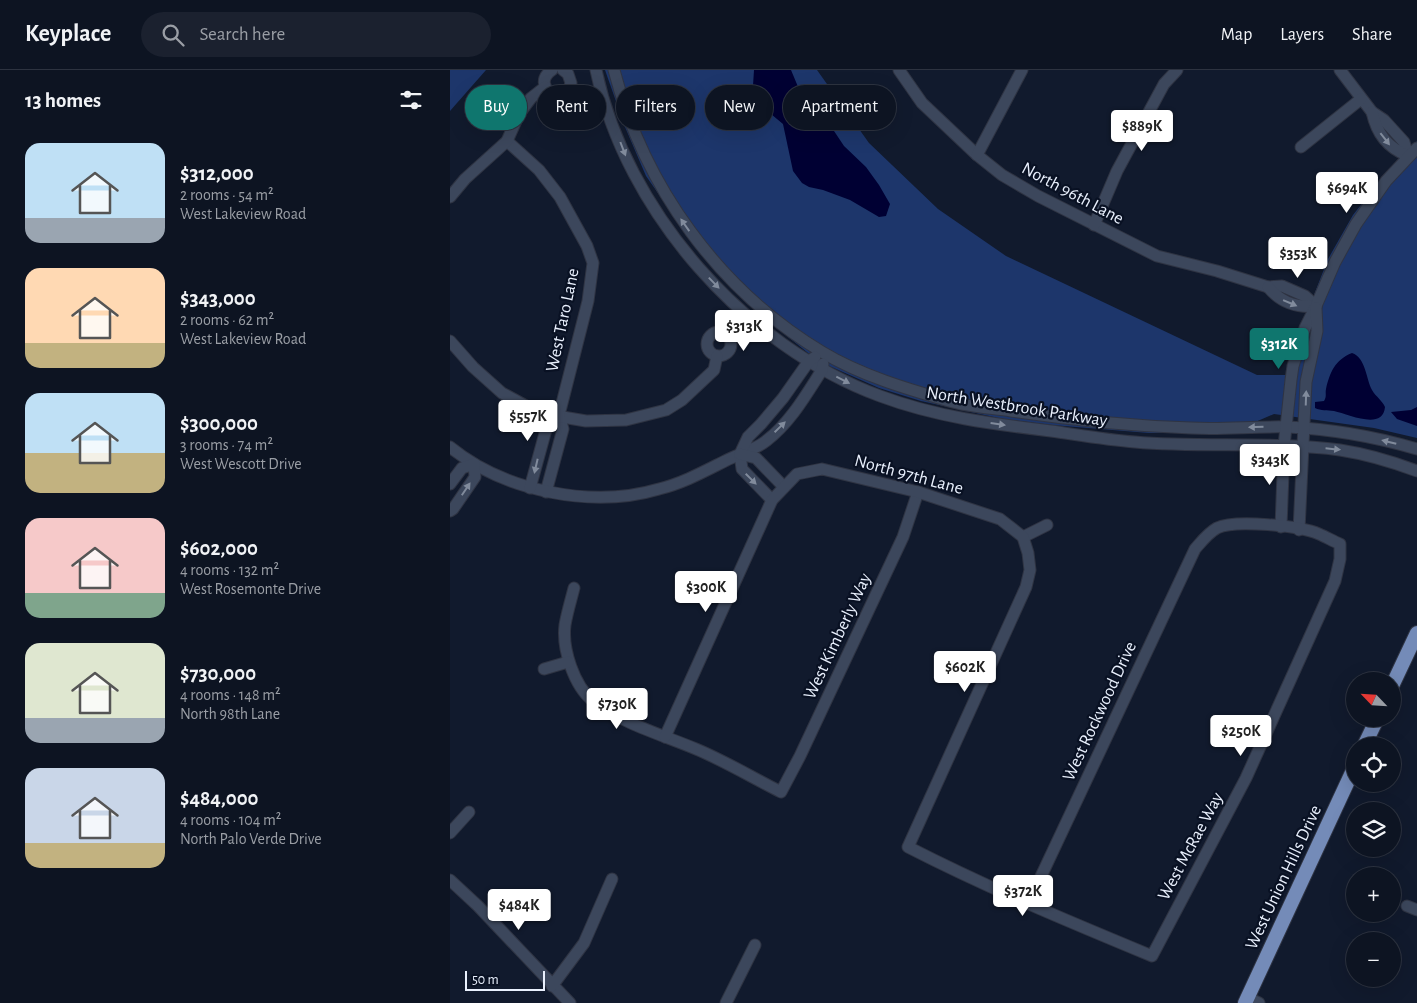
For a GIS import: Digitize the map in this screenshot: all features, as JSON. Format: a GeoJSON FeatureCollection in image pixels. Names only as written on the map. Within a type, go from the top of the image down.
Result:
{"type":"FeatureCollection","features":[{"type":"Feature","properties":{"kind":"main road"},"geometry":{"type":"LineString","coordinates":[[1399,672],[1417,633]]}},
{"type":"Feature","properties":{"kind":"main road","name":"West Union Hills Drive"},"geometry":{"type":"LineString","coordinates":[[1251,1001],[1346,786]]}},
{"type":"Feature","properties":{"kind":"street"},"geometry":{"type":"LineString","coordinates":[[545,85],[544,79],[552,70]]}},
{"type":"Feature","properties":{"kind":"street"},"geometry":{"type":"LineString","coordinates":[[563,70],[570,78],[569,85]]}},
{"type":"Feature","properties":{"kind":"street","name":"North Westbrook Parkway"},"geometry":{"type":"LineString","coordinates":[[596,70],[610,116],[627,161],[648,199],[688,255],[761,329],[822,370],[880,396],[944,416],[1136,442],[1303,446],[1343,451],[1417,471]]}},
{"type":"Feature","properties":{"kind":"street","name":"North Westbrook Parkway"},"geometry":{"type":"LineString","coordinates":[[614,70],[626,110],[643,153],[676,211],[696,241],[737,286],[768,313],[823,352],[891,382],[951,402],[1030,414],[1136,425],[1193,428],[1305,428],[1379,439],[1417,449]]}},
{"type":"Feature","properties":{"kind":"street","name":"North 96th Lane"},"geometry":{"type":"LineString","coordinates":[[899,70],[922,104],[977,155],[1002,175],[1038,196],[1157,256],[1217,270],[1268,287],[1276,297],[1301,307],[1316,306]]}},
{"type":"Feature","properties":{"kind":"street"},"geometry":{"type":"LineString","coordinates":[[977,155],[1022,70]]}},
{"type":"Feature","properties":{"kind":"street"},"geometry":{"type":"LineString","coordinates":[[1094,225],[1117,171],[1154,101],[1164,84],[1177,70]]}},
{"type":"Feature","properties":{"kind":"street"},"geometry":{"type":"LineString","coordinates":[[1340,70],[1372,112],[1384,120],[1404,142],[1408,156]]}},
{"type":"Feature","properties":{"kind":"street"},"geometry":{"type":"LineString","coordinates":[[450,197],[465,179],[507,141],[519,114],[537,93]]}},
{"type":"Feature","properties":{"kind":"street"},"geometry":{"type":"LineString","coordinates":[[1301,147],[1361,99]]}},
{"type":"Feature","properties":{"kind":"street","name":"West Taro Lane"},"geometry":{"type":"LineString","coordinates":[[507,141],[538,170],[560,197],[587,246],[593,263],[588,301],[559,415],[563,429],[546,492]]}},
{"type":"Feature","properties":{"kind":"street"},"geometry":{"type":"LineString","coordinates":[[1316,306],[1317,331],[1306,382],[1299,530],[1281,526],[1284,446],[1293,366],[1305,328],[1335,262],[1356,224],[1386,182],[1417,148]]}},
{"type":"Feature","properties":{"kind":"street"},"geometry":{"type":"LineString","coordinates":[[450,341],[472,367],[502,393],[539,413],[586,421],[626,420],[666,410],[682,400],[714,370],[717,356]]}},
{"type":"Feature","properties":{"kind":"street"},"geometry":{"type":"LineString","coordinates":[[772,500],[742,469],[740,454],[748,437],[783,398],[809,361],[823,352]]}},
{"type":"Feature","properties":{"kind":"street"},"geometry":{"type":"LineString","coordinates":[[450,447],[474,464],[530,488],[546,492],[572,495],[617,496],[657,490],[692,479],[766,441],[787,421],[822,370],[823,352]]}},
{"type":"Feature","properties":{"kind":"street","name":"West Taro Lane"},"geometry":{"type":"LineString","coordinates":[[530,488],[547,426],[559,415]]}},
{"type":"Feature","properties":{"kind":"street"},"geometry":{"type":"LineString","coordinates":[[740,454],[756,458],[784,487]]}},
{"type":"Feature","properties":{"kind":"street"},"geometry":{"type":"LineString","coordinates":[[450,484],[462,468],[474,464]]}},
{"type":"Feature","properties":{"kind":"street"},"geometry":{"type":"LineString","coordinates":[[450,511],[475,477],[474,464]]}},
{"type":"Feature","properties":{"kind":"street","name":"North 97th Lane"},"geometry":{"type":"LineString","coordinates":[[665,737],[772,500],[797,474],[822,469],[918,492],[1000,518],[1023,537]]}},
{"type":"Feature","properties":{"kind":"street","name":"West Kimberly Way"},"geometry":{"type":"LineString","coordinates":[[665,737],[698,749],[781,792],[800,756],[903,537],[918,492]]}},
{"type":"Feature","properties":{"kind":"street","name":"West Rockwood Drive"},"geometry":{"type":"LineString","coordinates":[[1028,904],[1195,549],[1206,535],[1218,527],[1235,523],[1281,526]]}},
{"type":"Feature","properties":{"kind":"street"},"geometry":{"type":"LineString","coordinates":[[1028,904],[908,847],[1026,588],[1030,570],[1028,553],[1023,537],[1047,525]]}},
{"type":"Feature","properties":{"kind":"street","name":"West McRae Way"},"geometry":{"type":"LineString","coordinates":[[1028,904],[1152,956],[1246,778],[1335,581],[1340,559],[1340,544],[1318,533],[1299,530]]}},
{"type":"Feature","properties":{"kind":"street"},"geometry":{"type":"LineString","coordinates":[[574,588],[565,626],[565,644],[568,662],[578,681],[592,701],[619,717],[665,737]]}},
{"type":"Feature","properties":{"kind":"street"},"geometry":{"type":"LineString","coordinates":[[544,669],[568,662]]}},
{"type":"Feature","properties":{"kind":"street"},"geometry":{"type":"LineString","coordinates":[[450,833],[469,812]]}},
{"type":"Feature","properties":{"kind":"street"},"geometry":{"type":"LineString","coordinates":[[552,986],[584,943],[612,879]]}},
{"type":"Feature","properties":{"kind":"street"},"geometry":{"type":"LineString","coordinates":[[450,880],[478,906],[570,1003]]}},
{"type":"Feature","properties":{"kind":"street"},"geometry":{"type":"LineString","coordinates":[[726,1003],[755,945]]}},
{"type":"Feature","properties":{"kind":"shaded area"},"geometry":{"type":"Polygon","coordinates":[[[450,70],[486,70],[473,85],[465,85],[465,94],[450,111],[450,70]]]}},
{"type":"Feature","properties":{"kind":"shaded area"},"geometry":{"type":"Polygon","coordinates":[[[605,70],[817,70],[828,85],[783,85],[783,130],[860,130],[869,143],[938,209],[1006,256],[1257,375],[1287,375],[1294,346],[1328,259],[1353,215],[1382,178],[1417,141],[1417,438],[1374,428],[1274,414],[1230,433],[1149,433],[1052,425],[1003,419],[921,401],[879,388],[818,361],[755,310],[735,291],[695,246],[646,176],[626,130],[695,130],[695,85],[616,85],[616,101],[605,70]]]}},
{"type":"Feature","properties":{"kind":"shaded area"},"geometry":{"type":"Polygon","coordinates":[[[754,70],[791,70],[797,85],[783,85],[783,124],[773,116],[773,85],[753,85],[754,70]]]}},
{"type":"Feature","properties":{"kind":"shaded area"},"geometry":{"type":"Polygon","coordinates":[[[784,130],[833,130],[844,146],[866,167],[879,185],[890,204],[886,216],[879,217],[850,200],[809,187],[802,183],[793,171],[784,130]]]}},
{"type":"Feature","properties":{"kind":"shaded area"},"geometry":{"type":"Polygon","coordinates":[[[1352,353],[1360,359],[1372,390],[1385,407],[1383,414],[1378,418],[1372,420],[1364,419],[1315,408],[1315,402],[1324,401],[1325,399],[1326,389],[1334,367],[1341,359],[1352,353]]]}},
{"type":"Feature","properties":{"kind":"shaded area"},"geometry":{"type":"Polygon","coordinates":[[[1417,407],[1417,426],[1397,419],[1391,412],[1411,410],[1417,407]]]}}]}
